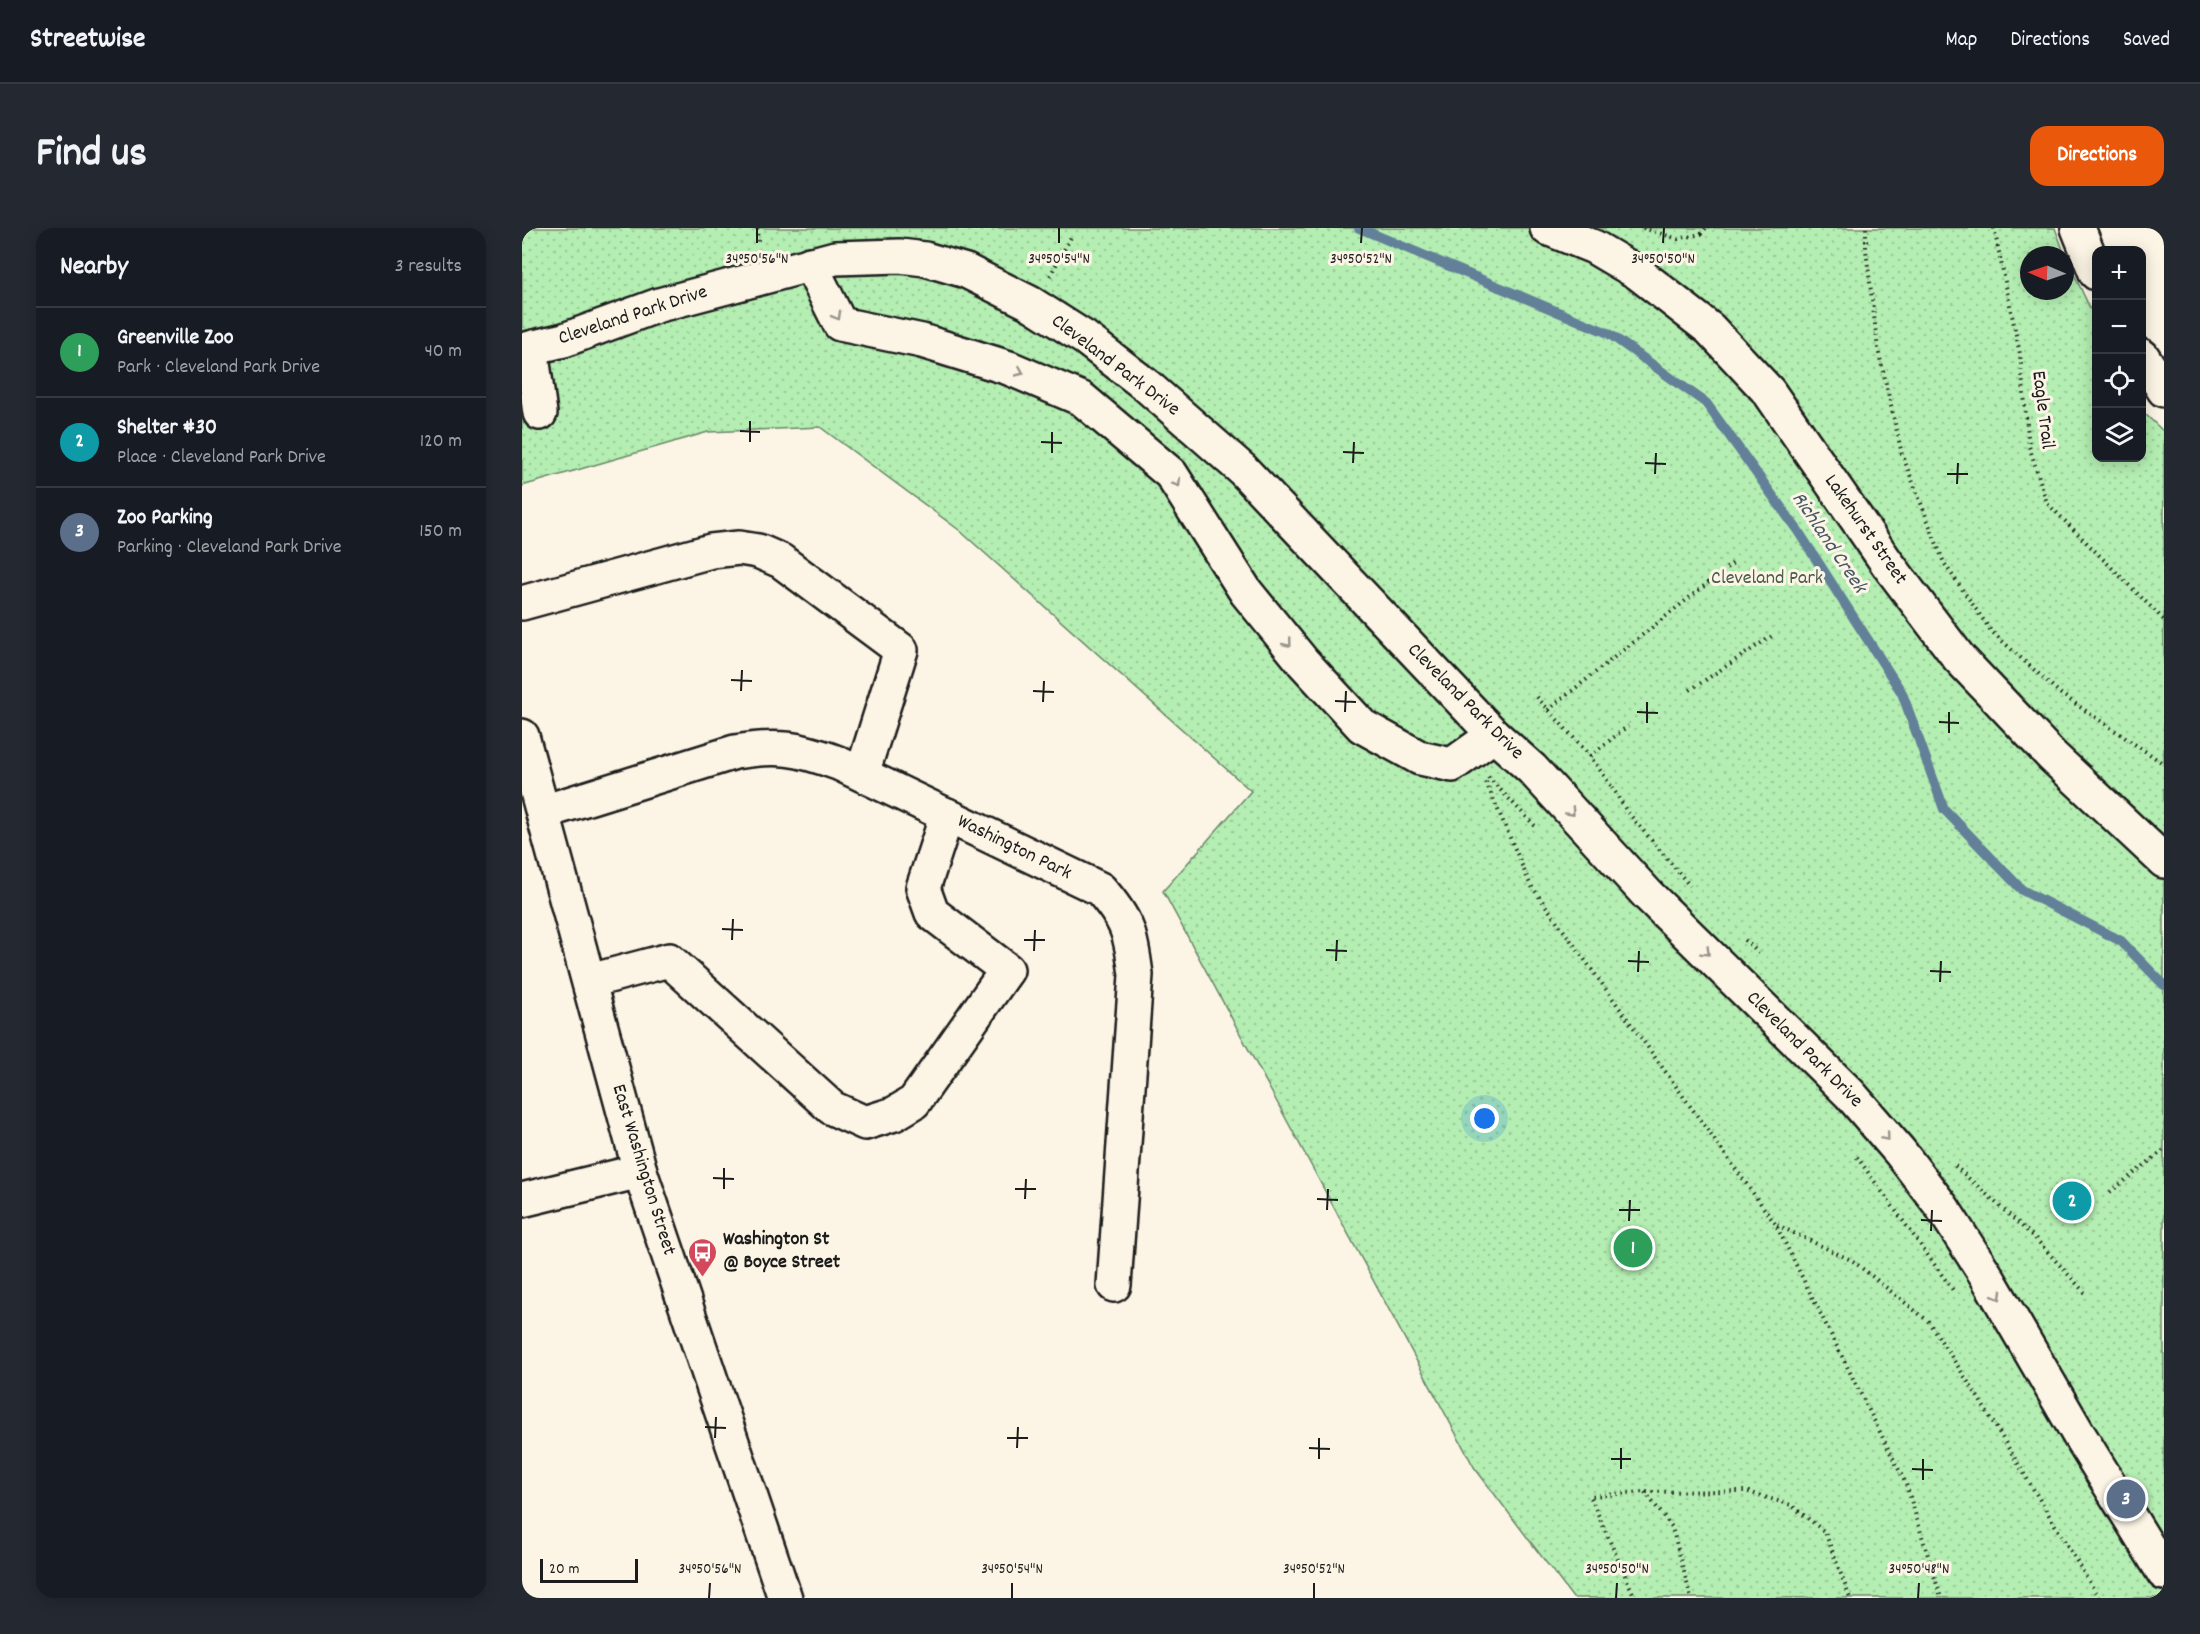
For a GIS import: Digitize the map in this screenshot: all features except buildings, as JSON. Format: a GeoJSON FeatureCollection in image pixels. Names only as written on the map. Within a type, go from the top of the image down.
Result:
{"type":"FeatureCollection","features":[{"type":"Feature","properties":{"kind":"street","name":"Lakehurst Street"},"geometry":{"type":"LineString","coordinates":[[1547,228],[1594,247],[1638,273],[1710,329],[1769,392],[1887,563],[1959,658],[2052,756],[2164,861]]}},
{"type":"Feature","properties":{"kind":"street"},"geometry":{"type":"LineString","coordinates":[[2078,228],[2092,261]]}},
{"type":"Feature","properties":{"kind":"street","name":"Cleveland Park Drive"},"geometry":{"type":"LineString","coordinates":[[528,348],[564,340],[659,305],[810,264],[836,258],[900,256],[925,259],[991,282],[1085,338],[1147,386],[1243,470],[1494,735],[1532,769],[1648,895],[1850,1094],[1942,1207],[2164,1574]]}},
{"type":"Feature","properties":{"kind":"street"},"geometry":{"type":"LineString","coordinates":[[810,264],[840,324],[922,341],[1009,368],[1082,399],[1136,444],[1171,474],[1246,592],[1303,662],[1362,726],[1420,758],[1452,765],[1494,735]]}},
{"type":"Feature","properties":{"kind":"street"},"geometry":{"type":"LineString","coordinates":[[528,348],[533,363],[540,413]]}},
{"type":"Feature","properties":{"kind":"street"},"geometry":{"type":"LineString","coordinates":[[2146,362],[2164,390]]}},
{"type":"Feature","properties":{"kind":"street"},"geometry":{"type":"LineString","coordinates":[[522,603],[711,552],[748,550],[781,561],[901,650],[861,774]]}},
{"type":"Feature","properties":{"kind":"street","name":"East Washington Street"},"geometry":{"type":"LineString","coordinates":[[522,736],[640,1171],[785,1598]]}},
{"type":"Feature","properties":{"kind":"street","name":"Washington Park"},"geometry":{"type":"LineString","coordinates":[[543,812],[735,752],[755,749],[801,749],[861,774],[1100,889],[1118,911],[1131,934],[1136,975],[1114,1285]]}},
{"type":"Feature","properties":{"kind":"street"},"geometry":{"type":"LineString","coordinates":[[590,981],[669,960],[832,1108],[865,1123],[894,1114],[914,1102],[1007,970],[932,913],[923,888],[947,815]]}},
{"type":"Feature","properties":{"kind":"street"},"geometry":{"type":"LineString","coordinates":[[522,1200],[640,1171]]}},
{"type":"Feature","properties":{"kind":"path"},"geometry":{"type":"LineString","coordinates":[[757,228],[758,235]]}},
{"type":"Feature","properties":{"kind":"path"},"geometry":{"type":"LineString","coordinates":[[1642,228],[1678,239],[1701,234],[1706,228]]}},
{"type":"Feature","properties":{"kind":"path"},"geometry":{"type":"LineString","coordinates":[[1866,228],[1866,250],[1880,359],[1902,454],[1944,563],[1991,631],[2061,694],[2164,764]]}},
{"type":"Feature","properties":{"kind":"path","name":"Eagle Trail"},"geometry":{"type":"LineString","coordinates":[[1994,228],[2020,354],[2029,446],[2047,503],[2164,620]]}},
{"type":"Feature","properties":{"kind":"path"},"geometry":{"type":"LineString","coordinates":[[1055,268],[1071,237]]}},
{"type":"Feature","properties":{"kind":"path"},"geometry":{"type":"LineString","coordinates":[[1548,710],[1733,563]]}},
{"type":"Feature","properties":{"kind":"path"},"geometry":{"type":"LineString","coordinates":[[1690,690],[1775,633]]}},
{"type":"Feature","properties":{"kind":"path"},"geometry":{"type":"LineString","coordinates":[[1537,696],[1590,756],[1626,810],[1693,890]]}},
{"type":"Feature","properties":{"kind":"path"},"geometry":{"type":"LineString","coordinates":[[1590,756],[1628,726]]}},
{"type":"Feature","properties":{"kind":"path"},"geometry":{"type":"LineString","coordinates":[[1541,831],[1482,771],[1530,884],[1776,1225],[1906,1484],[1941,1598]]}},
{"type":"Feature","properties":{"kind":"path"},"geometry":{"type":"LineString","coordinates":[[1744,939],[1762,956]]}},
{"type":"Feature","properties":{"kind":"path"},"geometry":{"type":"LineString","coordinates":[[2110,1192],[2164,1150]]}},
{"type":"Feature","properties":{"kind":"path"},"geometry":{"type":"LineString","coordinates":[[1856,1156],[1957,1296]]}},
{"type":"Feature","properties":{"kind":"path"},"geometry":{"type":"LineString","coordinates":[[1954,1165],[2035,1238],[2085,1293]]}},
{"type":"Feature","properties":{"kind":"path"},"geometry":{"type":"LineString","coordinates":[[1776,1225],[1853,1261],[1929,1321],[1976,1394],[2098,1598]]}},
{"type":"Feature","properties":{"kind":"path"},"geometry":{"type":"LineString","coordinates":[[1635,1598],[1590,1496],[1644,1492],[1745,1491],[1791,1505],[1825,1532],[1850,1598]]}},
{"type":"Feature","properties":{"kind":"path"},"geometry":{"type":"LineString","coordinates":[[1644,1492],[1672,1527],[1691,1598]]}},
{"type":"Feature","properties":{"kind":"green space","name":"Cleveland Park"},"geometry":{"type":"Polygon","coordinates":[[[522,228],[2055,228],[2062,246],[2020,246],[2020,300],[2074,300],[2074,274],[2092,312],[2092,462],[2146,462],[2146,415],[2164,432],[2164,1598],[1573,1598],[1474,1467],[1163,891],[1251,791],[959,530],[820,427],[708,432],[522,486],[522,228]]]}},
{"type":"Feature","properties":{"kind":"waterway","name":"Richland Creek"},"geometry":{"type":"LineString","coordinates":[[1359,228],[1608,333],[1706,403],[1798,531],[1902,693],[1944,809],[2022,890],[2121,941],[2164,985]]}},
{"type":"Feature","properties":{"kind":"place","name":"Shelter #30"},"geometry":{"type":"Point","coordinates":[2072,1201]}},
{"type":"Feature","properties":{"kind":"place","name":"Greenville Zoo"},"geometry":{"type":"Point","coordinates":[1633,1248]}},
{"type":"Feature","properties":{"kind":"place","name":"Washington St @ Boyce Street"},"geometry":{"type":"Point","coordinates":[702,1278]}},
{"type":"Feature","properties":{"kind":"place","name":"Zoo Parking"},"geometry":{"type":"Point","coordinates":[2126,1499]}}]}
